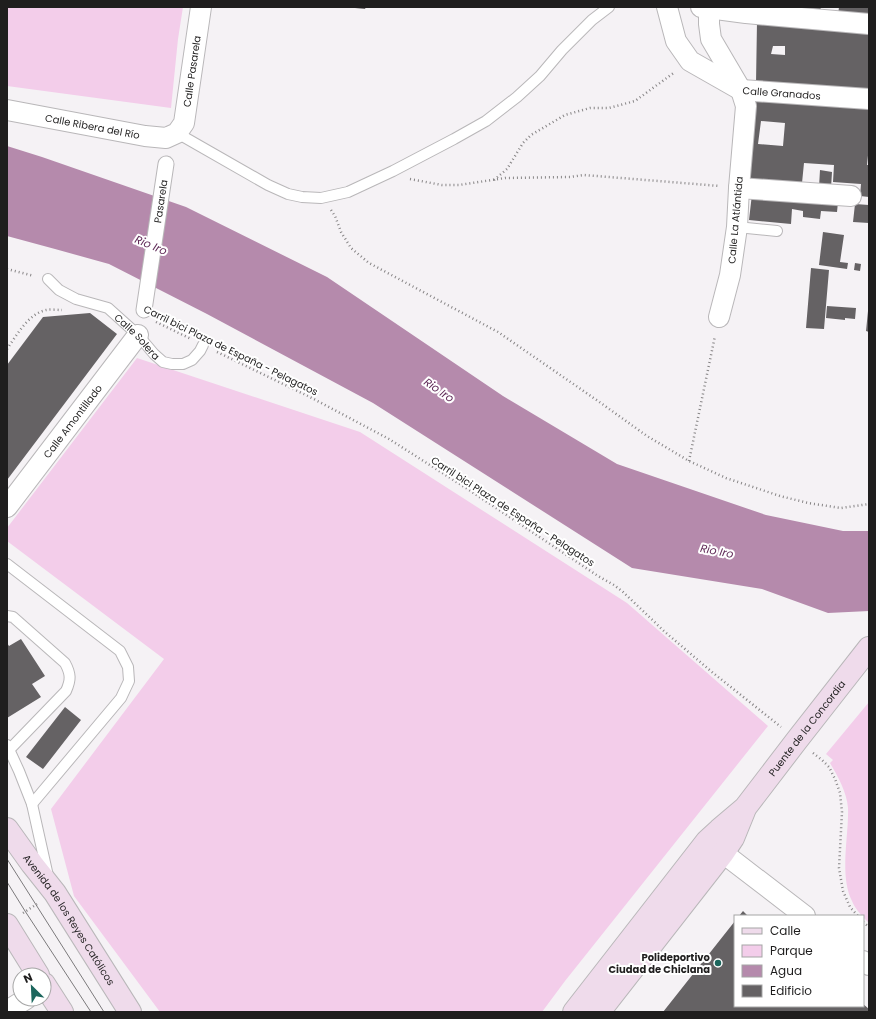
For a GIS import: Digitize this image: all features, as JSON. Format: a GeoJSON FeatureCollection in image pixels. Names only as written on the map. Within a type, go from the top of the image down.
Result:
{"type":"FeatureCollection","features":[{"type":"Feature","properties":{"kind":"main road","name":"Puente de la Concordia"},"geometry":{"type":"LineString","coordinates":[[745,808],[869,648]]}},
{"type":"Feature","properties":{"kind":"main road"},"geometry":{"type":"LineString","coordinates":[[599,1012],[723,853],[733,838],[745,808]]}},
{"type":"Feature","properties":{"kind":"main road"},"geometry":{"type":"LineString","coordinates":[[574,1012],[708,841],[745,808]]}},
{"type":"Feature","properties":{"kind":"main road","name":"Avenida de los Reyes Católicos"},"geometry":{"type":"LineString","coordinates":[[7,829],[53,890],[130,1012]]}},
{"type":"Feature","properties":{"kind":"main road"},"geometry":{"type":"LineString","coordinates":[[14,919],[35,967]]}},
{"type":"Feature","properties":{"kind":"main road"},"geometry":{"type":"LineString","coordinates":[[52,997],[62,1012]]}},
{"type":"Feature","properties":{"kind":"street","name":"Calle Pasarela"},"geometry":{"type":"LineString","coordinates":[[177,133],[184,123],[201,7]]}},
{"type":"Feature","properties":{"kind":"street","name":"Calle Granados"},"geometry":{"type":"LineString","coordinates":[[666,7],[676,41],[690,61],[741,90],[869,99]]}},
{"type":"Feature","properties":{"kind":"street"},"geometry":{"type":"LineString","coordinates":[[705,8],[746,10],[869,24]]}},
{"type":"Feature","properties":{"kind":"street","name":"Calle La Atlántida"},"geometry":{"type":"LineString","coordinates":[[705,8],[711,39],[741,90],[746,106],[738,188],[737,227],[730,275],[719,317]]}},
{"type":"Feature","properties":{"kind":"street","name":"Calle Ribera del Río"},"geometry":{"type":"LineString","coordinates":[[7,110],[144,136],[166,138],[177,133]]}},
{"type":"Feature","properties":{"kind":"street","name":"Pasarela"},"geometry":{"type":"LineString","coordinates":[[147,315],[166,164]]}},
{"type":"Feature","properties":{"kind":"street"},"geometry":{"type":"LineString","coordinates":[[738,188],[851,196]]}},
{"type":"Feature","properties":{"kind":"street","name":"Calle Amontillado"},"geometry":{"type":"LineString","coordinates":[[7,507],[138,335]]}},
{"type":"Feature","properties":{"kind":"street"},"geometry":{"type":"LineString","coordinates":[[723,853],[804,915]]}},
{"type":"Feature","properties":{"kind":"lane"},"geometry":{"type":"LineString","coordinates":[[177,133],[268,185],[288,194],[302,197],[321,198],[348,192],[393,171],[486,121],[517,97],[540,76],[562,50],[592,20],[609,7]]}},
{"type":"Feature","properties":{"kind":"lane"},"geometry":{"type":"LineString","coordinates":[[737,227],[777,231]]}},
{"type":"Feature","properties":{"kind":"lane","name":"Calle Solera"},"geometry":{"type":"LineString","coordinates":[[48,279],[59,290],[76,299],[108,308],[138,335],[163,362],[183,364],[192,360],[203,345]]}},
{"type":"Feature","properties":{"kind":"lane"},"geometry":{"type":"LineString","coordinates":[[7,564],[120,651],[128,667],[129,681],[121,698],[32,804]]}},
{"type":"Feature","properties":{"kind":"lane"},"geometry":{"type":"LineString","coordinates":[[7,616],[13,618],[66,663],[69,669],[69,684],[66,691],[8,747],[32,804],[53,890]]}},
{"type":"Feature","properties":{"kind":"path"},"geometry":{"type":"LineString","coordinates":[[494,180],[507,169],[523,143],[531,135],[565,115],[590,108],[610,108],[635,101],[690,61]]}},
{"type":"Feature","properties":{"kind":"path"},"geometry":{"type":"LineString","coordinates":[[393,171],[400,178],[442,185],[460,185],[505,178],[570,177],[584,175],[738,188]]}},
{"type":"Feature","properties":{"kind":"path"},"geometry":{"type":"LineString","coordinates":[[321,198],[335,216],[341,232],[351,248],[369,263],[498,332],[647,436],[689,461],[726,478],[808,504],[841,508],[869,504]]}},
{"type":"Feature","properties":{"kind":"path"},"geometry":{"type":"LineString","coordinates":[[7,269],[48,279]]}},
{"type":"Feature","properties":{"kind":"path"},"geometry":{"type":"LineString","coordinates":[[7,349],[25,325],[38,313],[47,310],[61,310],[70,307],[76,299]]}},
{"type":"Feature","properties":{"kind":"path","name":"Carril bici Plaza de España - Pelagatos"},"geometry":{"type":"LineString","coordinates":[[147,315],[203,345],[310,397],[389,439],[614,585],[665,632],[712,672],[822,760],[829,767],[840,793],[842,812],[839,868],[843,891],[850,907],[857,915]]}},
{"type":"Feature","properties":{"kind":"path"},"geometry":{"type":"LineString","coordinates":[[689,461],[719,317]]}},
{"type":"Feature","properties":{"kind":"path"},"geometry":{"type":"LineString","coordinates":[[14,919],[53,890]]}},
{"type":"Feature","properties":{"kind":"green space"},"geometry":{"type":"Polygon","coordinates":[[[7,7],[183,7],[171,108],[7,86],[7,7]]]}},
{"type":"Feature","properties":{"kind":"green space"},"geometry":{"type":"Polygon","coordinates":[[[137,358],[360,432],[627,603],[768,726],[542,1012],[160,1012],[74,896],[51,809],[164,659],[7,541],[7,528],[137,358]]]}},
{"type":"Feature","properties":{"kind":"green space"},"geometry":{"type":"Polygon","coordinates":[[[869,702],[869,923],[864,918],[864,915],[861,915],[855,907],[848,891],[845,868],[848,808],[846,796],[830,763],[833,760],[826,754],[869,702]]]}},
{"type":"Feature","properties":{"kind":"water","name":"Rio Iro"},"geometry":{"type":"Polygon","coordinates":[[[7,146],[186,207],[327,277],[503,396],[617,464],[766,515],[843,531],[869,531],[869,611],[828,613],[762,589],[632,568],[373,403],[207,314],[109,264],[7,236],[7,146]]]}},
{"type":"Feature","properties":{"kind":"building"},"geometry":{"type":"Polygon","coordinates":[[[355,7],[366,7],[365,9],[355,7]]]}},
{"type":"Feature","properties":{"kind":"building"},"geometry":{"type":"Polygon","coordinates":[[[768,7],[821,7],[820,11],[768,7]]]}},
{"type":"Feature","properties":{"kind":"building"},"geometry":{"type":"Polygon","coordinates":[[[839,7],[869,7],[869,17],[838,15],[839,7]]]}},
{"type":"Feature","properties":{"kind":"building"},"geometry":{"type":"Polygon","coordinates":[[[757,22],[869,32],[869,91],[756,83],[757,22]],[[773,46],[771,54],[785,55],[785,46],[773,46]]]}},
{"type":"Feature","properties":{"kind":"building"},"geometry":{"type":"Polygon","coordinates":[[[754,100],[869,108],[869,146],[867,165],[869,165],[869,197],[860,196],[861,184],[833,182],[834,165],[804,163],[802,183],[750,179],[754,100]],[[761,121],[758,144],[783,146],[785,123],[761,121]]]}},
{"type":"Feature","properties":{"kind":"building"},"geometry":{"type":"Polygon","coordinates":[[[820,170],[832,172],[831,188],[819,187],[820,170]]]}},
{"type":"Feature","properties":{"kind":"building"},"geometry":{"type":"Polygon","coordinates":[[[752,194],[838,202],[837,212],[821,211],[820,219],[803,217],[803,211],[792,209],[791,224],[749,220],[752,194]]]}},
{"type":"Feature","properties":{"kind":"building"},"geometry":{"type":"Polygon","coordinates":[[[855,204],[869,205],[869,223],[853,222],[855,204]]]}},
{"type":"Feature","properties":{"kind":"building"},"geometry":{"type":"Polygon","coordinates":[[[823,232],[844,235],[840,262],[848,263],[847,269],[819,265],[823,232]]]}},
{"type":"Feature","properties":{"kind":"building"},"geometry":{"type":"Polygon","coordinates":[[[855,263],[861,264],[860,271],[854,270],[855,263]]]}},
{"type":"Feature","properties":{"kind":"building"},"geometry":{"type":"Polygon","coordinates":[[[811,268],[829,270],[824,329],[806,328],[811,268]]]}},
{"type":"Feature","properties":{"kind":"building"},"geometry":{"type":"Polygon","coordinates":[[[827,306],[856,308],[855,319],[845,318],[845,320],[826,318],[827,306]]]}},
{"type":"Feature","properties":{"kind":"building"},"geometry":{"type":"Polygon","coordinates":[[[869,311],[869,332],[866,331],[869,311]]]}},
{"type":"Feature","properties":{"kind":"building"},"geometry":{"type":"Polygon","coordinates":[[[90,313],[117,334],[7,480],[7,365],[43,317],[90,313]]]}},
{"type":"Feature","properties":{"kind":"building"},"geometry":{"type":"Polygon","coordinates":[[[21,639],[45,676],[32,684],[41,697],[7,718],[7,643],[9,646],[21,639]]]}},
{"type":"Feature","properties":{"kind":"building"},"geometry":{"type":"Polygon","coordinates":[[[65,707],[81,720],[43,769],[26,757],[65,707]]]}},
{"type":"Feature","properties":{"kind":"building"},"geometry":{"type":"Polygon","coordinates":[[[743,911],[747,915],[740,915],[743,911]]]}},
{"type":"Feature","properties":{"kind":"building","name":"Polideportivo Ciudad de Chiclana"},"geometry":{"type":"Polygon","coordinates":[[[734,922],[734,1007],[864,1007],[864,1005],[869,1009],[869,1012],[663,1012],[734,922]]]}},
{"type":"Feature","properties":{"kind":"tram line"},"geometry":{"type":"LineString","coordinates":[[7,859],[104,1012]]}},
{"type":"Feature","properties":{"kind":"tram line"},"geometry":{"type":"LineString","coordinates":[[7,882],[91,1012]]}},
{"type":"Feature","properties":{"kind":"place","name":"Polideportivo Ciudad de Chiclana"},"geometry":{"type":"Point","coordinates":[718,963]}}]}
